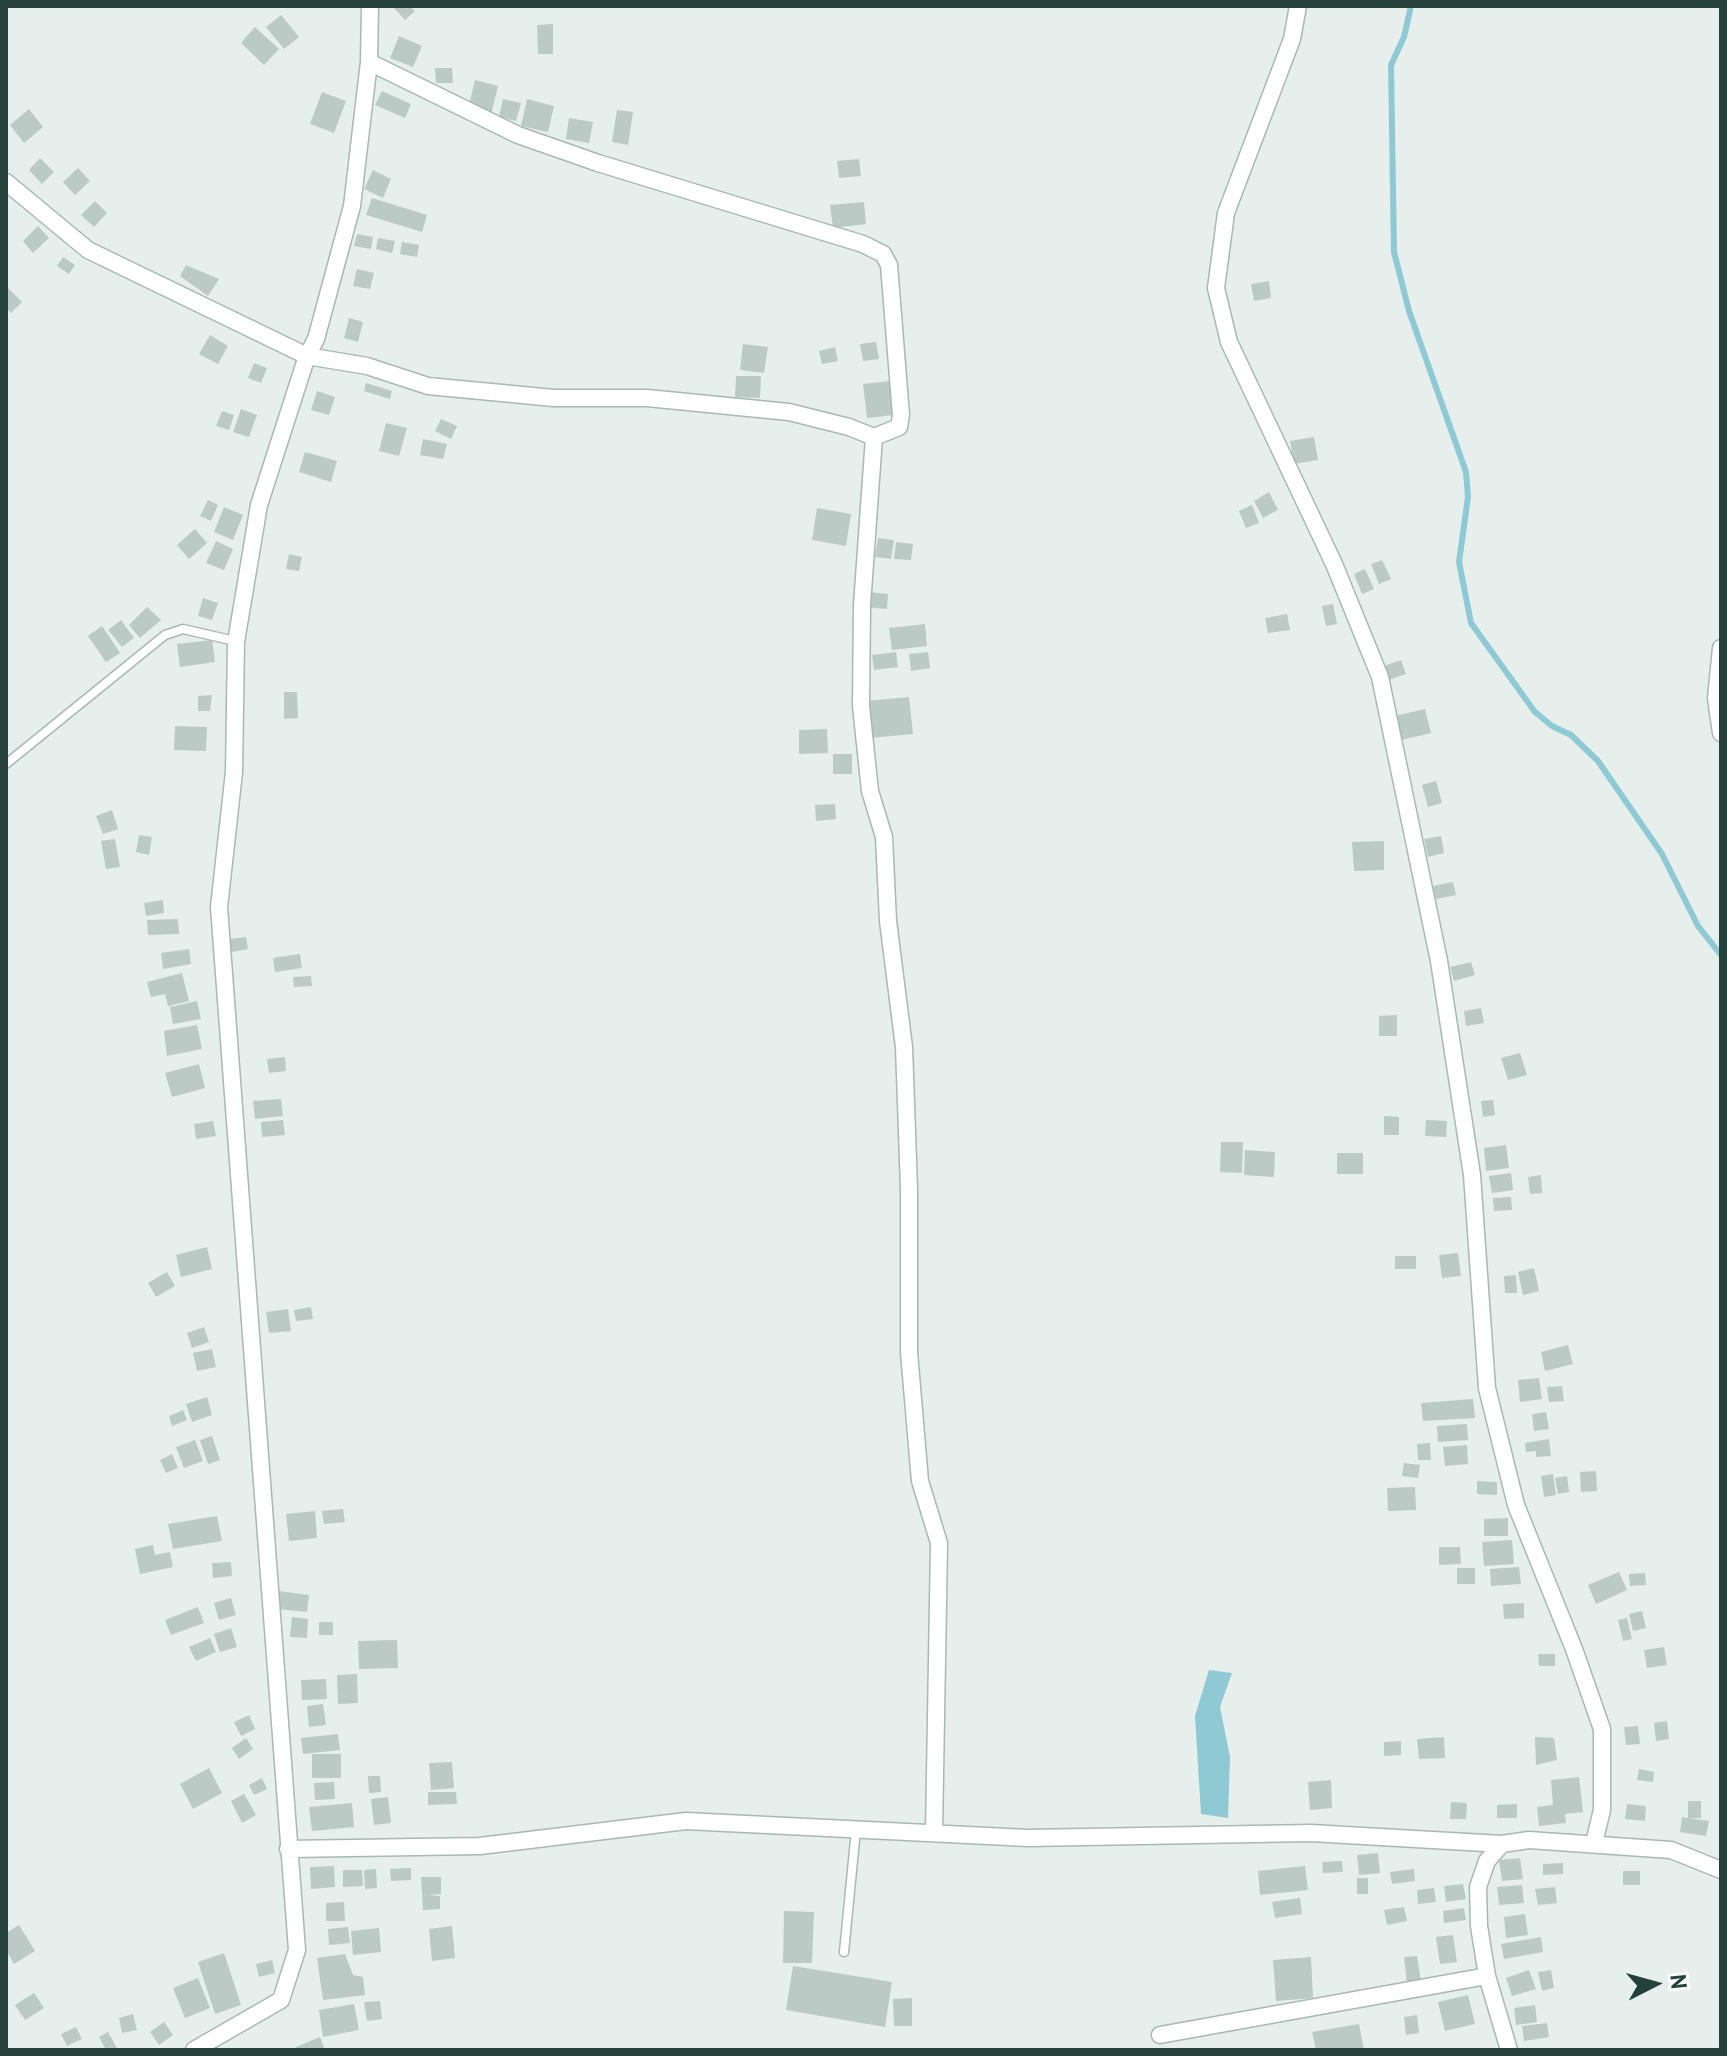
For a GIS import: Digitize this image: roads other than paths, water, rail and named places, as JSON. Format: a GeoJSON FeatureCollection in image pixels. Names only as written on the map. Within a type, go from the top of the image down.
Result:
{"type":"FeatureCollection","features":[{"type":"Feature","properties":{"kind":"street"},"geometry":{"type":"LineString","coordinates":[[194,2050],[281,2000],[297,1950],[219,907],[234,772],[236,642],[259,505],[307,356],[316,339],[352,206],[369,62],[370,6]]}},
{"type":"Feature","properties":{"kind":"street"},"geometry":{"type":"LineString","coordinates":[[1298,6],[1292,39],[1226,213],[1216,288],[1229,342],[1334,564],[1380,677],[1439,961],[1472,1175],[1487,1388],[1516,1505],[1574,1649],[1602,1729],[1602,1810],[1594,1843]]}},
{"type":"Feature","properties":{"kind":"street"},"geometry":{"type":"LineString","coordinates":[[6,182],[88,250],[307,356],[367,366],[428,386],[554,398],[647,398],[789,412],[849,427],[874,437],[899,427],[901,415],[889,265],[883,254],[863,244],[598,163],[518,135],[369,62]]}},
{"type":"Feature","properties":{"kind":"street"},"geometry":{"type":"LineString","coordinates":[[874,437],[862,605],[861,706],[870,791],[884,837],[888,921],[904,1047],[909,1189],[909,1352],[920,1481],[939,1543],[934,1833]]}},
{"type":"Feature","properties":{"kind":"street"},"geometry":{"type":"LineString","coordinates":[[1721,648],[1716,698],[1721,733]]}},
{"type":"Feature","properties":{"kind":"street"},"geometry":{"type":"LineString","coordinates":[[288,1849],[480,1846],[686,1821],[1028,1838],[1311,1833],[1502,1844],[1529,1840],[1594,1843],[1671,1850],[1721,1870]]}},
{"type":"Feature","properties":{"kind":"street"},"geometry":{"type":"LineString","coordinates":[[1502,1844],[1487,1861],[1478,1887],[1479,1926],[1487,1976],[1509,2050]]}},
{"type":"Feature","properties":{"kind":"street"},"geometry":{"type":"LineString","coordinates":[[1160,2035],[1487,1976]]}},
{"type":"Feature","properties":{"kind":"lane"},"geometry":{"type":"LineString","coordinates":[[6,764],[165,635],[183,629],[236,642]]}},
{"type":"Feature","properties":{"kind":"lane"},"geometry":{"type":"LineString","coordinates":[[844,1952],[856,1829]]}},
{"type":"Feature","properties":{"kind":"water"},"geometry":{"type":"Polygon","coordinates":[[[1209,1670],[1232,1673],[1220,1707],[1230,1757],[1228,1818],[1201,1814],[1195,1716],[1209,1670]]]}},
{"type":"Feature","properties":{"kind":"waterway"},"geometry":{"type":"LineString","coordinates":[[1411,6],[1404,37],[1391,65],[1394,252],[1409,311],[1466,472],[1468,497],[1459,562],[1471,623],[1535,712],[1552,726],[1571,735],[1598,761],[1662,854],[1698,926],[1721,955]]}}]}
